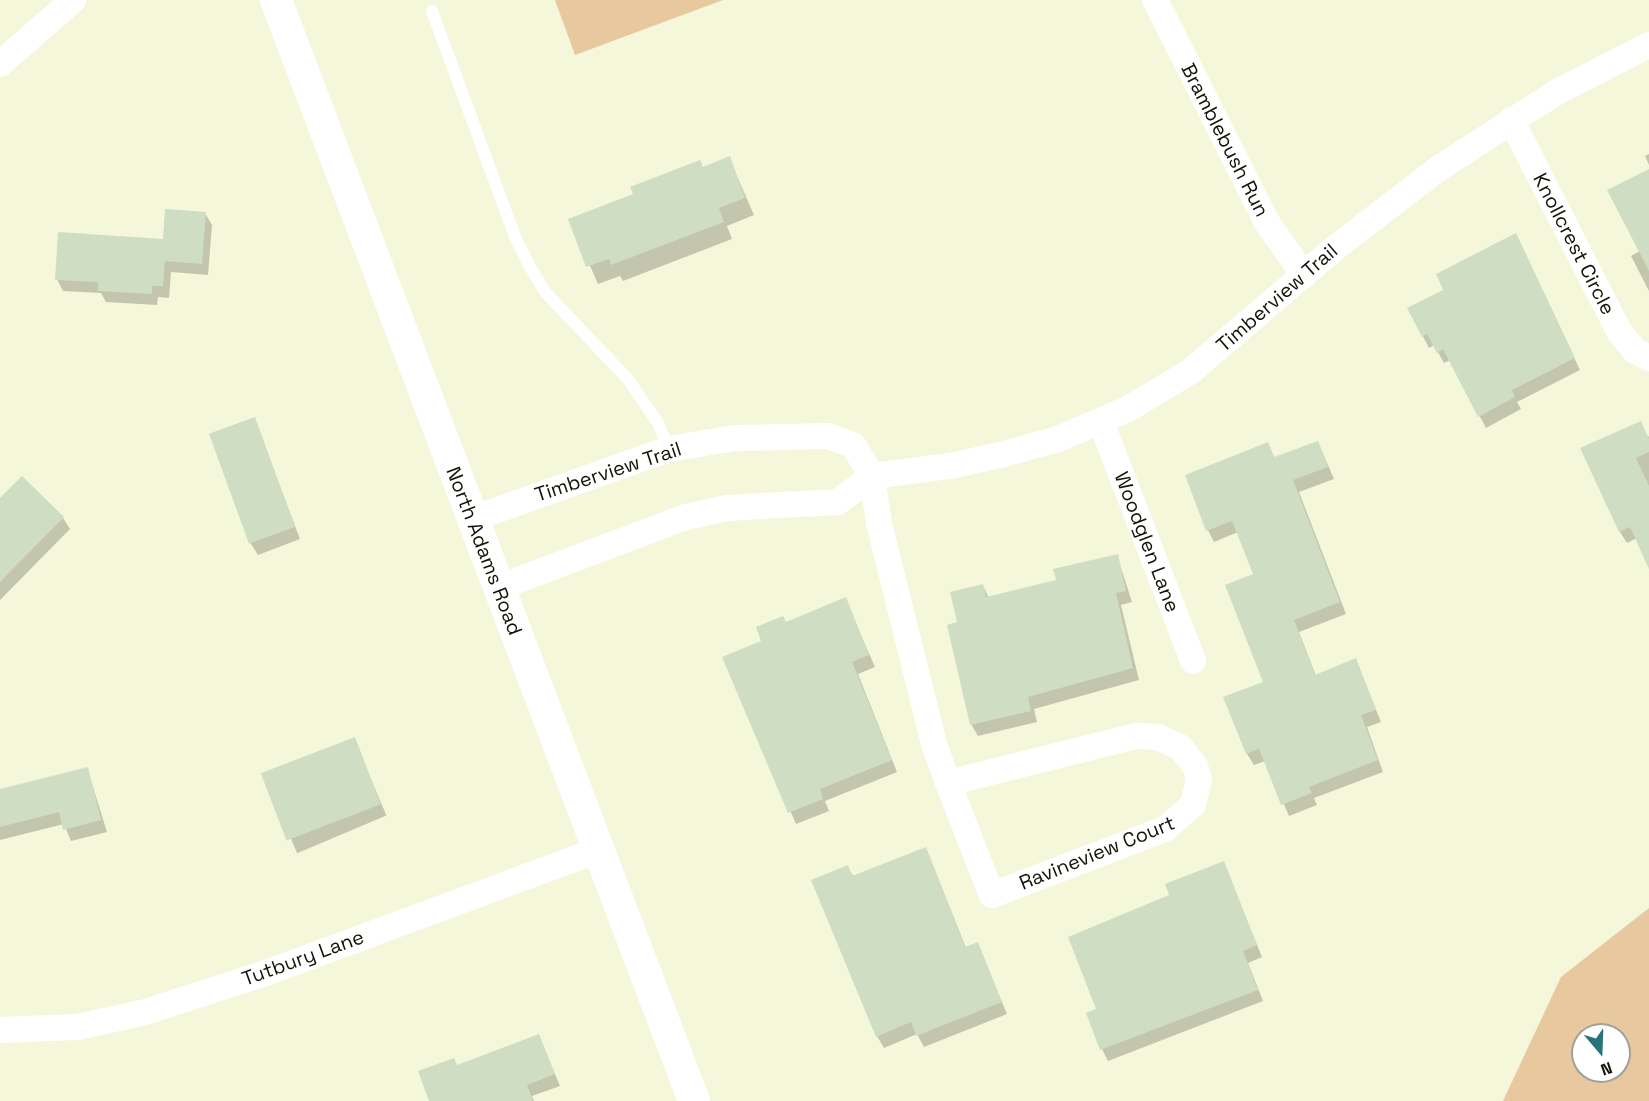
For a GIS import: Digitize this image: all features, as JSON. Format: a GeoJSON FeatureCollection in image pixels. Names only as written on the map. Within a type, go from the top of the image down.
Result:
{"type":"FeatureCollection","features":[{"type":"Feature","properties":{"kind":"street"},"geometry":{"type":"LineString","coordinates":[[0,64],[73,0]]}},
{"type":"Feature","properties":{"kind":"street","name":"North Adams Road"},"geometry":{"type":"LineString","coordinates":[[276,0],[497,588],[694,1101]]}},
{"type":"Feature","properties":{"kind":"street","name":"Bramblebush Run"},"geometry":{"type":"LineString","coordinates":[[1155,0],[1266,221],[1304,275]]}},
{"type":"Feature","properties":{"kind":"street","name":"Timberview Trail"},"geometry":{"type":"LineString","coordinates":[[497,588],[686,517],[727,508],[838,502],[873,476],[950,466],[1004,454],[1101,422],[1191,371],[1304,275],[1430,175],[1511,120],[1649,45]]}},
{"type":"Feature","properties":{"kind":"street","name":"Knollcrest Circle"},"geometry":{"type":"LineString","coordinates":[[1511,120],[1620,333],[1635,351],[1649,358]]}},
{"type":"Feature","properties":{"kind":"street","name":"Woodglen Lane"},"geometry":{"type":"LineString","coordinates":[[1101,422],[1192,661]]}},
{"type":"Feature","properties":{"kind":"street","name":"Timberview Trail"},"geometry":{"type":"LineString","coordinates":[[472,519],[669,449],[735,438],[828,436],[853,445],[873,476]]}},
{"type":"Feature","properties":{"kind":"street","name":"Ravineview Court"},"geometry":{"type":"LineString","coordinates":[[873,476],[879,523],[934,747],[948,783],[992,895],[1165,829],[1193,805],[1199,780],[1189,757],[1170,740],[1136,736],[948,783]]}},
{"type":"Feature","properties":{"kind":"street","name":"Tutbury Lane"},"geometry":{"type":"LineString","coordinates":[[0,1030],[77,1027],[142,1013],[267,973],[598,850]]}},
{"type":"Feature","properties":{"kind":"lane"},"geometry":{"type":"LineString","coordinates":[[432,11],[515,237],[529,266],[545,292],[627,378],[658,423],[669,449]]}},
{"type":"Feature","properties":{"kind":"shaded area"},"geometry":{"type":"Polygon","coordinates":[[[555,0],[723,0],[575,55],[555,0]]]}},
{"type":"Feature","properties":{"kind":"shaded area"},"geometry":{"type":"Polygon","coordinates":[[[1649,908],[1649,1101],[1503,1101],[1561,977],[1649,908]]]}},
{"type":"Feature","properties":{"kind":"building"},"geometry":{"type":"Polygon","coordinates":[[[730,156],[745,198],[719,208],[724,222],[611,265],[609,259],[586,267],[568,219],[633,194],[630,187],[700,160],[703,167],[730,156]]]}},
{"type":"Feature","properties":{"kind":"building"},"geometry":{"type":"Polygon","coordinates":[[[1649,169],[1649,271],[1607,190],[1649,169]]]}},
{"type":"Feature","properties":{"kind":"building"},"geometry":{"type":"Polygon","coordinates":[[[165,209],[206,212],[202,264],[165,261],[163,286],[152,286],[152,294],[98,291],[98,282],[55,280],[58,232],[163,239],[165,209]]]}},
{"type":"Feature","properties":{"kind":"building"},"geometry":{"type":"Polygon","coordinates":[[[1516,233],[1575,358],[1512,390],[1515,397],[1478,417],[1443,349],[1437,353],[1427,334],[1422,337],[1407,308],[1443,290],[1436,274],[1516,233]]]}},
{"type":"Feature","properties":{"kind":"building"},"geometry":{"type":"Polygon","coordinates":[[[255,417],[295,527],[249,544],[209,434],[255,417]]]}},
{"type":"Feature","properties":{"kind":"building"},"geometry":{"type":"Polygon","coordinates":[[[1641,421],[1649,439],[1649,452],[1636,458],[1649,486],[1649,569],[1630,527],[1619,532],[1580,448],[1641,421]]]}},
{"type":"Feature","properties":{"kind":"building"},"geometry":{"type":"Polygon","coordinates":[[[1318,441],[1328,467],[1293,480],[1340,602],[1294,620],[1315,675],[1356,658],[1376,710],[1361,715],[1378,760],[1309,787],[1312,793],[1281,805],[1259,749],[1246,754],[1223,697],[1263,682],[1225,585],[1253,574],[1232,521],[1206,531],[1185,475],[1268,442],[1274,457],[1318,441]]]}},
{"type":"Feature","properties":{"kind":"building"},"geometry":{"type":"Polygon","coordinates":[[[22,476],[64,517],[0,582],[0,498],[22,476]]]}},
{"type":"Feature","properties":{"kind":"building"},"geometry":{"type":"Polygon","coordinates":[[[1118,554],[1126,591],[1116,593],[1133,668],[1028,697],[1031,711],[970,725],[947,625],[957,622],[950,592],[983,584],[986,597],[1056,580],[1053,569],[1118,554]]]}},
{"type":"Feature","properties":{"kind":"building"},"geometry":{"type":"Polygon","coordinates":[[[846,597],[869,655],[852,662],[892,760],[820,789],[823,799],[788,813],[722,657],[761,641],[756,627],[783,616],[786,622],[846,597]]]}},
{"type":"Feature","properties":{"kind":"building"},"geometry":{"type":"Polygon","coordinates":[[[355,737],[381,804],[287,840],[261,773],[355,737]]]}},
{"type":"Feature","properties":{"kind":"building"},"geometry":{"type":"Polygon","coordinates":[[[88,767],[101,820],[63,830],[59,812],[0,827],[0,789],[88,767]]]}},
{"type":"Feature","properties":{"kind":"building"},"geometry":{"type":"Polygon","coordinates":[[[926,847],[965,947],[978,942],[1002,1002],[916,1036],[911,1022],[876,1037],[811,880],[848,865],[852,876],[926,847]]]}},
{"type":"Feature","properties":{"kind":"building"},"geometry":{"type":"Polygon","coordinates":[[[1224,861],[1257,945],[1243,951],[1258,990],[1100,1050],[1086,1013],[1096,1009],[1068,937],[1169,895],[1165,884],[1224,861]]]}},
{"type":"Feature","properties":{"kind":"building"},"geometry":{"type":"Polygon","coordinates":[[[539,1034],[555,1074],[527,1085],[533,1101],[429,1101],[418,1071],[454,1058],[457,1065],[539,1034]]]}}]}
